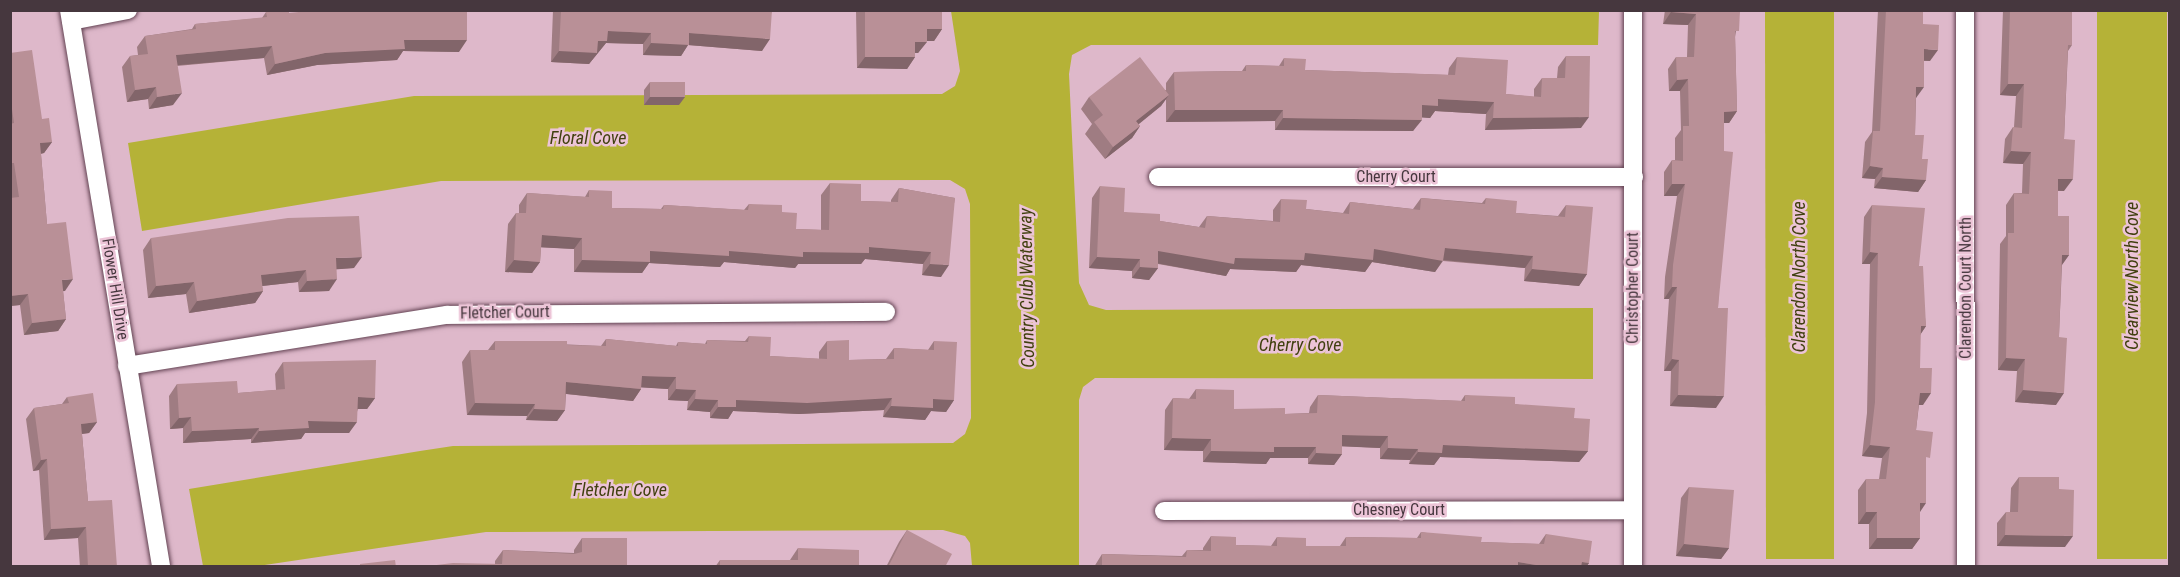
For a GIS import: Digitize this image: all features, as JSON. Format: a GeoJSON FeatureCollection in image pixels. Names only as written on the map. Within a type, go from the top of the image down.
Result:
{"type":"FeatureCollection","features":[{"type":"Feature","properties":{"kind":"street"},"geometry":{"type":"LineString","coordinates":[[70,16],[129,10]]}},
{"type":"Feature","properties":{"kind":"street","name":"Christopher Court"},"geometry":{"type":"LineString","coordinates":[[1633,10],[1633,567]]}},
{"type":"Feature","properties":{"kind":"street","name":"Clarendon Court North"},"geometry":{"type":"LineString","coordinates":[[1965,10],[1966,567]]}},
{"type":"Feature","properties":{"kind":"street","name":"Flower Hill Drive"},"geometry":{"type":"LineString","coordinates":[[70,16],[161,567]]}},
{"type":"Feature","properties":{"kind":"street","name":"Cherry Court"},"geometry":{"type":"LineString","coordinates":[[1158,177],[1634,177]]}},
{"type":"Feature","properties":{"kind":"street","name":"Fletcher Court"},"geometry":{"type":"LineString","coordinates":[[127,366],[447,315],[886,312]]}},
{"type":"Feature","properties":{"kind":"street","name":"Chesney Court"},"geometry":{"type":"LineString","coordinates":[[1164,511],[1633,510]]}},
{"type":"Feature","properties":{"kind":"water"},"geometry":{"type":"Polygon","coordinates":[[[951,11],[1599,11],[1598,45],[1091,45],[1072,55],[1069,74],[1079,283],[1089,305],[1106,310],[1593,308],[1593,379],[1095,378],[1083,387],[1079,400],[1079,566],[972,566],[970,543],[965,536],[943,530],[486,532],[258,566],[203,566],[189,489],[420,451],[453,446],[953,443],[965,434],[971,418],[970,204],[965,189],[950,180],[441,181],[142,231],[128,143],[414,96],[942,94],[955,86],[960,71],[951,11]]]}},
{"type":"Feature","properties":{"kind":"water","name":"Clarendon North Cove"},"geometry":{"type":"Polygon","coordinates":[[[1765,11],[1834,11],[1834,559],[1766,559],[1765,11]]]}},
{"type":"Feature","properties":{"kind":"water","name":"Clearview North Cove"},"geometry":{"type":"Polygon","coordinates":[[[2097,11],[2167,11],[2167,559],[2097,559],[2097,11]]]}},
{"type":"Feature","properties":{"kind":"building"},"geometry":{"type":"Polygon","coordinates":[[[289,10],[289,13],[318,10],[467,10],[467,40],[404,40],[405,49],[325,53],[275,64],[272,46],[176,55],[182,93],[157,97],[156,87],[135,90],[130,56],[148,54],[145,36],[196,29],[195,24],[267,17],[266,12],[289,10]]]}},
{"type":"Feature","properties":{"kind":"building"},"geometry":{"type":"Polygon","coordinates":[[[561,10],[772,10],[770,39],[689,33],[689,45],[651,43],[651,33],[608,31],[607,41],[598,41],[597,53],[559,51],[561,10]]]}},
{"type":"Feature","properties":{"kind":"building"},"geometry":{"type":"Polygon","coordinates":[[[865,10],[942,10],[942,29],[927,29],[927,42],[915,42],[915,57],[865,57],[865,10]]]}},
{"type":"Feature","properties":{"kind":"building"},"geometry":{"type":"Polygon","coordinates":[[[1671,10],[1740,10],[1739,31],[1735,31],[1737,111],[1724,112],[1724,151],[1733,152],[1718,308],[1728,308],[1724,396],[1678,395],[1679,360],[1672,359],[1677,287],[1672,287],[1673,265],[1685,184],[1672,184],[1672,160],[1683,161],[1683,126],[1689,126],[1688,79],[1677,80],[1676,57],[1694,57],[1696,14],[1671,12],[1671,10]]]}},
{"type":"Feature","properties":{"kind":"building"},"geometry":{"type":"Polygon","coordinates":[[[1886,10],[1923,10],[1923,24],[1939,25],[1938,50],[1924,49],[1924,87],[1916,87],[1915,135],[1924,135],[1922,159],[1928,159],[1926,180],[1882,177],[1883,168],[1870,166],[1873,131],[1880,131],[1886,10]]]}},
{"type":"Feature","properties":{"kind":"building"},"geometry":{"type":"Polygon","coordinates":[[[2010,10],[2072,10],[2072,45],[2068,45],[2064,139],[2075,140],[2073,179],[2058,179],[2058,216],[2069,216],[2069,255],[2062,255],[2059,337],[2067,338],[2064,393],[2023,390],[2025,359],[2006,358],[2008,233],[2014,233],[2014,193],[2029,194],[2031,152],[2011,151],[2013,127],[2022,128],[2024,84],[2008,84],[2010,10]]]}},
{"type":"Feature","properties":{"kind":"building"},"geometry":{"type":"Polygon","coordinates":[[[32,50],[42,119],[49,118],[52,142],[40,143],[47,224],[66,222],[73,279],[62,280],[66,319],[32,323],[28,294],[10,296],[10,198],[19,197],[14,163],[10,163],[10,124],[14,123],[10,95],[10,53],[32,50]]]}},
{"type":"Feature","properties":{"kind":"building"},"geometry":{"type":"Polygon","coordinates":[[[1566,56],[1590,56],[1589,117],[1493,118],[1494,102],[1438,99],[1438,106],[1422,105],[1422,120],[1283,118],[1283,110],[1175,110],[1174,72],[1246,71],[1246,65],[1284,66],[1284,58],[1306,59],[1305,70],[1455,75],[1457,57],[1508,60],[1506,94],[1541,97],[1542,78],[1565,78],[1566,56]]]}},
{"type":"Feature","properties":{"kind":"building"},"geometry":{"type":"Polygon","coordinates":[[[1140,57],[1169,95],[1136,121],[1140,126],[1113,147],[1094,122],[1103,115],[1089,97],[1140,57]]]}},
{"type":"Feature","properties":{"kind":"building"},"geometry":{"type":"Polygon","coordinates":[[[650,82],[685,82],[685,97],[650,97],[650,82]]]}},
{"type":"Feature","properties":{"kind":"building"},"geometry":{"type":"Polygon","coordinates":[[[830,183],[861,184],[861,201],[898,202],[899,188],[955,198],[949,265],[930,264],[931,252],[869,247],[869,253],[803,252],[803,257],[729,251],[729,256],[650,251],[650,262],[582,260],[582,238],[542,235],[540,262],[514,260],[516,213],[526,213],[527,193],[589,197],[589,190],[612,191],[612,208],[663,209],[664,205],[748,210],[749,204],[782,205],[782,212],[797,213],[796,229],[829,230],[830,183]]]}},
{"type":"Feature","properties":{"kind":"building"},"geometry":{"type":"Polygon","coordinates":[[[1100,186],[1125,188],[1124,212],[1160,214],[1160,221],[1205,228],[1207,216],[1280,222],[1281,199],[1307,200],[1306,209],[1349,214],[1350,202],[1420,210],[1421,198],[1485,204],[1486,198],[1517,201],[1516,213],[1565,217],[1566,205],[1593,207],[1587,274],[1532,269],[1533,256],[1445,248],[1443,261],[1374,249],[1373,260],[1305,253],[1304,260],[1235,258],[1234,264],[1158,251],[1158,268],[1140,267],[1140,259],[1097,257],[1100,186]]]}},
{"type":"Feature","properties":{"kind":"building"},"geometry":{"type":"Polygon","coordinates":[[[1872,205],[1925,208],[1919,266],[1923,266],[1926,326],[1921,326],[1920,368],[1932,368],[1931,393],[1920,393],[1916,430],[1933,432],[1930,458],[1926,457],[1926,503],[1920,503],[1920,538],[1877,538],[1877,512],[1866,512],[1866,479],[1886,479],[1890,447],[1870,445],[1875,402],[1878,253],[1870,252],[1872,205]]]}},
{"type":"Feature","properties":{"kind":"building"},"geometry":{"type":"Polygon","coordinates":[[[359,216],[362,257],[336,258],[337,279],[307,281],[306,270],[261,275],[263,291],[197,301],[194,282],[156,286],[151,238],[288,218],[359,216]]]}},
{"type":"Feature","properties":{"kind":"building"},"geometry":{"type":"Polygon","coordinates":[[[749,336],[771,337],[770,356],[827,359],[827,341],[849,340],[849,360],[894,359],[894,348],[934,350],[934,341],[957,342],[954,400],[933,399],[933,408],[891,406],[892,398],[807,403],[736,400],[736,407],[718,407],[718,400],[695,399],[696,390],[676,389],[676,377],[642,376],[641,389],[566,382],[565,410],[534,409],[535,404],[475,403],[470,350],[495,350],[495,341],[567,341],[567,345],[606,346],[606,339],[678,346],[678,342],[707,344],[707,340],[748,342],[749,336]]]}},
{"type":"Feature","properties":{"kind":"building"},"geometry":{"type":"Polygon","coordinates":[[[376,360],[375,398],[358,397],[357,422],[308,421],[309,428],[192,431],[191,417],[179,418],[177,384],[237,381],[238,393],[285,389],[283,362],[376,360]]]}},
{"type":"Feature","properties":{"kind":"building"},"geometry":{"type":"Polygon","coordinates":[[[1196,389],[1234,390],[1234,409],[1285,408],[1285,414],[1317,413],[1318,395],[1465,401],[1465,395],[1515,397],[1515,404],[1575,408],[1574,418],[1590,419],[1588,451],[1443,445],[1442,453],[1418,452],[1418,449],[1388,448],[1388,436],[1342,435],[1342,454],[1316,453],[1316,447],[1274,447],[1274,452],[1211,451],[1211,439],[1172,438],[1173,398],[1196,399],[1196,389]]]}},
{"type":"Feature","properties":{"kind":"building"},"geometry":{"type":"Polygon","coordinates":[[[93,393],[97,422],[81,424],[88,501],[112,500],[117,567],[88,567],[86,527],[51,529],[47,459],[41,460],[34,408],[69,403],[67,397],[93,393]]]}},
{"type":"Feature","properties":{"kind":"building"},"geometry":{"type":"Polygon","coordinates":[[[2019,477],[2059,477],[2059,489],[2074,490],[2073,536],[2005,535],[2006,512],[2018,512],[2019,477]]]}},
{"type":"Feature","properties":{"kind":"building"},"geometry":{"type":"Polygon","coordinates":[[[1689,487],[1734,490],[1729,548],[1684,544],[1689,487]]]}},
{"type":"Feature","properties":{"kind":"building"},"geometry":{"type":"Polygon","coordinates":[[[907,530],[952,554],[945,567],[888,567],[907,530]]]}},
{"type":"Feature","properties":{"kind":"building"},"geometry":{"type":"Polygon","coordinates":[[[1421,532],[1482,537],[1481,542],[1544,544],[1546,534],[1592,541],[1589,563],[1582,562],[1581,567],[1548,567],[1518,562],[1518,567],[1102,567],[1102,554],[1186,557],[1187,550],[1211,551],[1211,536],[1236,537],[1236,545],[1277,546],[1277,537],[1306,538],[1306,546],[1346,546],[1346,537],[1421,538],[1421,532]]]}},
{"type":"Feature","properties":{"kind":"building"},"geometry":{"type":"Polygon","coordinates":[[[582,538],[627,538],[627,567],[420,567],[453,563],[502,564],[503,550],[574,554],[582,552],[582,538]]]}},
{"type":"Feature","properties":{"kind":"building"},"geometry":{"type":"Polygon","coordinates":[[[798,548],[859,550],[859,567],[720,567],[720,560],[798,560],[798,548]]]}},
{"type":"Feature","properties":{"kind":"building"},"geometry":{"type":"Polygon","coordinates":[[[395,560],[396,567],[360,567],[360,564],[395,560]]]}},
{"type":"Feature","properties":{"kind":"water label","name":"Floral Cove"},"geometry":{"type":"Point","coordinates":[588,138]}},
{"type":"Feature","properties":{"kind":"water label","name":"Country Club Waterway"},"geometry":{"type":"Point","coordinates":[1027,288]}},
{"type":"Feature","properties":{"kind":"water label","name":"Cherry Cove"},"geometry":{"type":"Point","coordinates":[1300,345]}},
{"type":"Feature","properties":{"kind":"water label","name":"Fletcher Cove"},"geometry":{"type":"Point","coordinates":[620,490]}}]}
